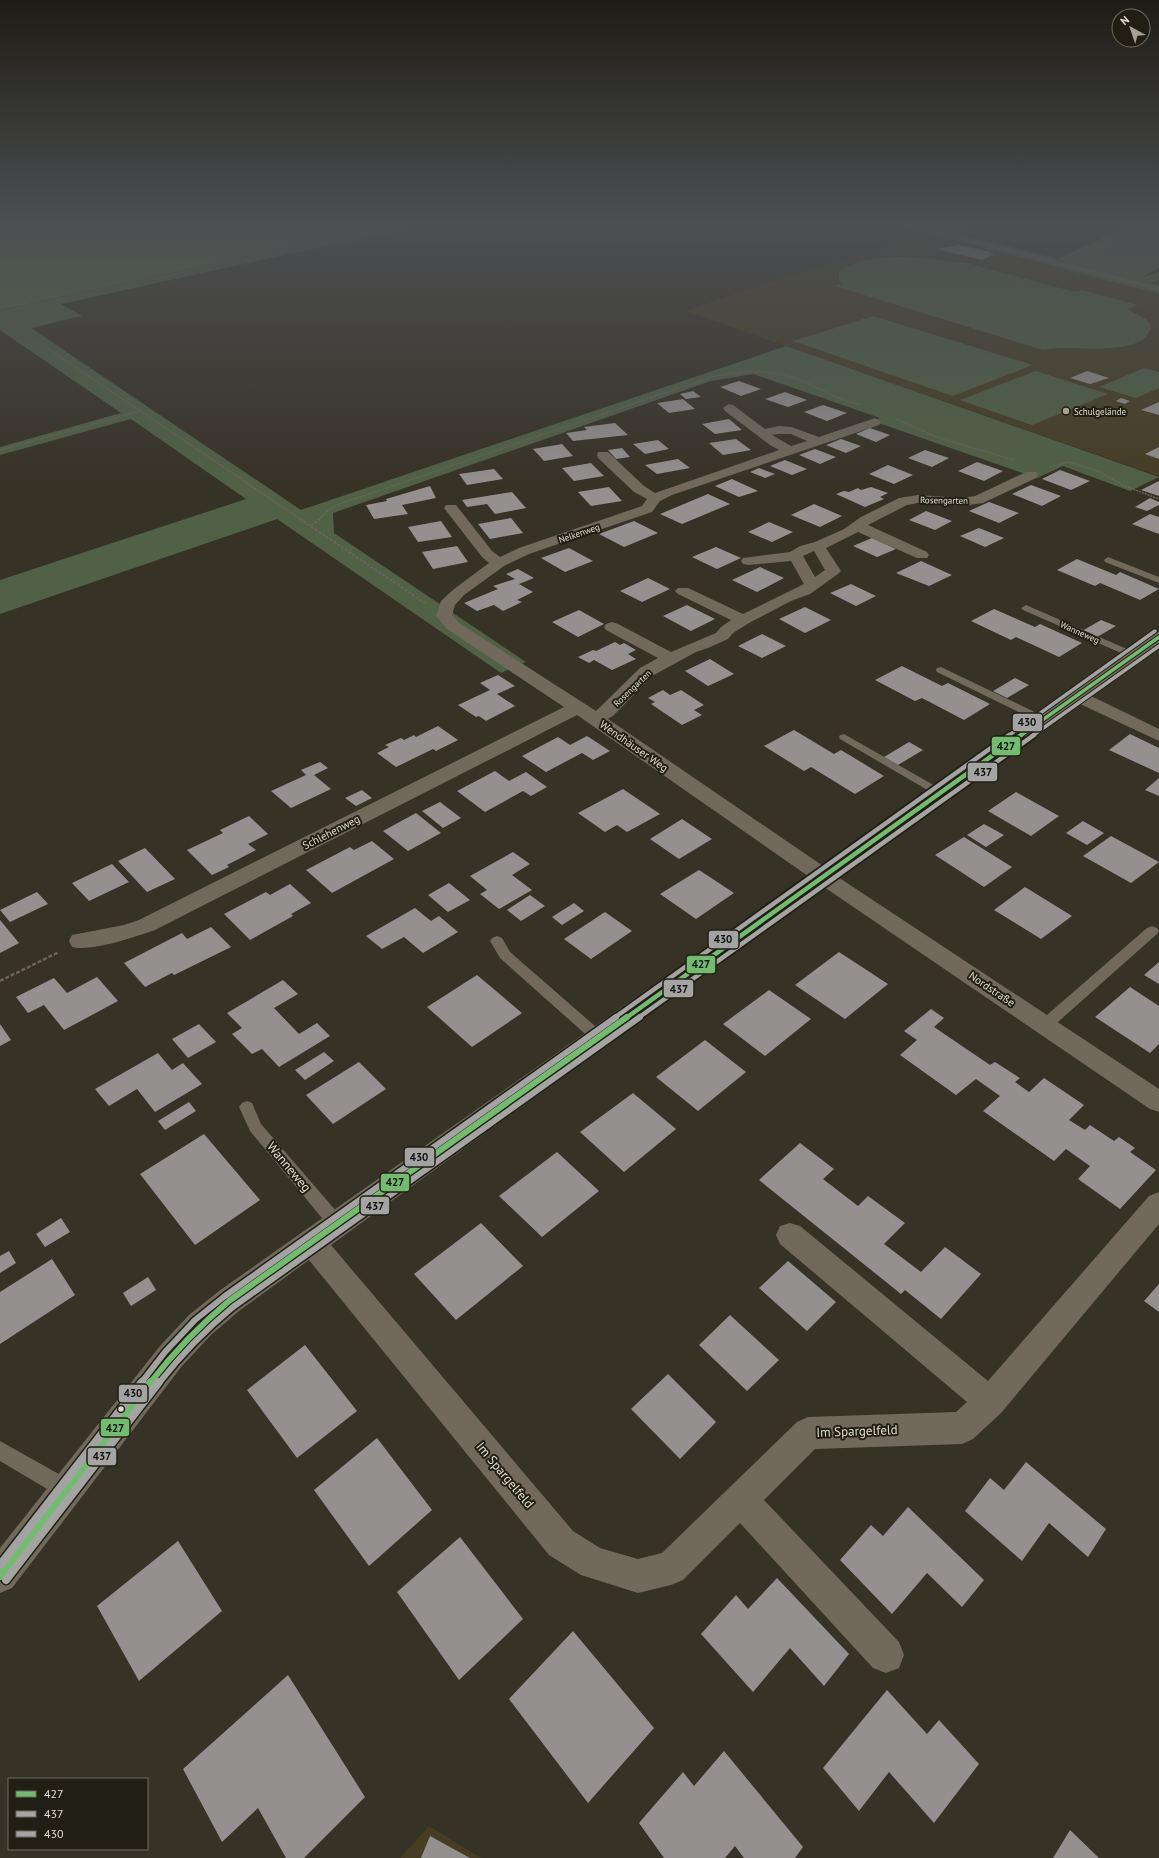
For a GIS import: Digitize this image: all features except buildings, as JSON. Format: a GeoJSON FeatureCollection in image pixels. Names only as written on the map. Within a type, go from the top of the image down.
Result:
{"type":"FeatureCollection","features":[{"type":"Feature","properties":{"kind":"street"},"geometry":{"type":"LineString","coordinates":[[729,408],[791,451]]}},
{"type":"Feature","properties":{"kind":"street","name":"Nelkenweg"},"geometry":{"type":"LineString","coordinates":[[444,616],[447,604],[459,592],[499,563],[524,551],[647,509],[655,498],[667,492],[875,422]]}},
{"type":"Feature","properties":{"kind":"street"},"geometry":{"type":"LineString","coordinates":[[763,433],[778,429],[788,429],[818,440]]}},
{"type":"Feature","properties":{"kind":"street"},"geometry":{"type":"LineString","coordinates":[[603,455],[639,489],[655,498]]}},
{"type":"Feature","properties":{"kind":"street","name":"Rosengarten"},"geometry":{"type":"LineString","coordinates":[[748,561],[794,556],[798,552],[809,547],[818,546],[904,501],[918,499],[961,502],[978,500],[1031,475]]}},
{"type":"Feature","properties":{"kind":"street"},"geometry":{"type":"LineString","coordinates":[[451,508],[487,554],[499,563]]}},
{"type":"Feature","properties":{"kind":"street"},"geometry":{"type":"LineString","coordinates":[[857,526],[922,555]]}},
{"type":"Feature","properties":{"kind":"street","name":"Rosengarten"},"geometry":{"type":"LineString","coordinates":[[596,719],[608,711],[646,672],[670,658],[722,636],[727,630],[743,620],[813,586],[833,571],[818,546]]}},
{"type":"Feature","properties":{"kind":"street"},"geometry":{"type":"LineString","coordinates":[[794,556],[813,586]]}},
{"type":"Feature","properties":{"kind":"street"},"geometry":{"type":"LineString","coordinates":[[683,591],[743,620]]}},
{"type":"Feature","properties":{"kind":"street","name":"Wendhäuser Weg"},"geometry":{"type":"LineString","coordinates":[[444,616],[453,626],[596,719],[824,876]]}},
{"type":"Feature","properties":{"kind":"street"},"geometry":{"type":"LineString","coordinates":[[612,627],[670,658]]}},
{"type":"Feature","properties":{"kind":"street"},"geometry":{"type":"LineString","coordinates":[[0,1576],[66,1489],[171,1356],[200,1325],[230,1300],[1159,637]]}},
{"type":"Feature","properties":{"kind":"street"},"geometry":{"type":"LineString","coordinates":[[1077,696],[1159,736]]}},
{"type":"Feature","properties":{"kind":"street","name":"Schlehenweg"},"geometry":{"type":"LineString","coordinates":[[80,941],[126,932],[147,925],[577,708]]}},
{"type":"Feature","properties":{"kind":"street","name":"Nordstraße"},"geometry":{"type":"LineString","coordinates":[[824,876],[1159,1102]]}},
{"type":"Feature","properties":{"kind":"street","name":"Im Spargelfeld"},"geometry":{"type":"LineString","coordinates":[[311,1242],[561,1543],[593,1563],[638,1576],[671,1568],[808,1433],[962,1428],[990,1402],[1159,1204]]}},
{"type":"Feature","properties":{"kind":"street"},"geometry":{"type":"LineString","coordinates":[[790,1235],[990,1402]]}},
{"type":"Feature","properties":{"kind":"street"},"geometry":{"type":"LineString","coordinates":[[740,1499],[886,1655]]}},
{"type":"Feature","properties":{"kind":"lane"},"geometry":{"type":"LineString","coordinates":[[1108,560],[1159,580]]}},
{"type":"Feature","properties":{"kind":"lane","name":"Wanneweg"},"geometry":{"type":"LineString","coordinates":[[1026,608],[1133,656]]}},
{"type":"Feature","properties":{"kind":"lane"},"geometry":{"type":"LineString","coordinates":[[941,670],[1043,720]]}},
{"type":"Feature","properties":{"kind":"lane"},"geometry":{"type":"LineString","coordinates":[[844,737],[940,793]]}},
{"type":"Feature","properties":{"kind":"lane"},"geometry":{"type":"LineString","coordinates":[[1045,1025],[1152,931]]}},
{"type":"Feature","properties":{"kind":"lane"},"geometry":{"type":"LineString","coordinates":[[497,941],[504,955],[598,1037]]}},
{"type":"Feature","properties":{"kind":"lane","name":"Wanneweg"},"geometry":{"type":"LineString","coordinates":[[247,1107],[255,1127],[337,1224]]}},
{"type":"Feature","properties":{"kind":"lane"},"geometry":{"type":"LineString","coordinates":[[0,1450],[66,1489]]}},
{"type":"Feature","properties":{"kind":"path"},"geometry":{"type":"LineString","coordinates":[[0,317],[444,616]]}},
{"type":"Feature","properties":{"kind":"path"},"geometry":{"type":"LineString","coordinates":[[311,526],[331,508],[342,503],[684,385],[722,374],[757,371],[778,374],[803,381],[835,397],[868,406]]}},
{"type":"Feature","properties":{"kind":"path"},"geometry":{"type":"LineString","coordinates":[[0,450],[141,411]]}},
{"type":"Feature","properties":{"kind":"path"},"geometry":{"type":"LineString","coordinates":[[895,419],[939,438],[1018,461]]}},
{"type":"Feature","properties":{"kind":"path"},"geometry":{"type":"LineString","coordinates":[[1048,468],[1069,462],[1098,471],[1126,486],[1159,499]]}},
{"type":"Feature","properties":{"kind":"path"},"geometry":{"type":"LineString","coordinates":[[0,981],[80,941]]}},
{"type":"Feature","properties":{"kind":"shaded area","name":"Schulgelände"},"geometry":{"type":"Polygon","coordinates":[[[687,312],[1159,312],[1159,476],[687,312]]]}},
{"type":"Feature","properties":{"kind":"shaded area"},"geometry":{"type":"Polygon","coordinates":[[[429,1826],[481,1858],[400,1858],[429,1826]]]}},
{"type":"Feature","properties":{"kind":"green space"},"geometry":{"type":"Polygon","coordinates":[[[0,312],[74,312],[82,316],[31,328],[301,510],[786,346],[1159,477],[1130,491],[1063,466],[1037,478],[873,421],[880,418],[753,374],[711,381],[333,513],[334,533],[526,662],[501,673],[277,519],[0,614],[0,580],[246,499],[131,419],[0,455],[0,447],[121,413],[0,330],[0,312]]]}},
{"type":"Feature","properties":{"kind":"green space"},"geometry":{"type":"Polygon","coordinates":[[[919,312],[1133,312],[1147,320],[1151,325],[1146,336],[1135,343],[1121,347],[1054,348],[1043,350],[919,312]]]}},
{"type":"Feature","properties":{"kind":"green space"},"geometry":{"type":"Polygon","coordinates":[[[873,316],[1033,365],[953,396],[793,341],[873,316]]]}},
{"type":"Feature","properties":{"kind":"green space"},"geometry":{"type":"Polygon","coordinates":[[[1144,368],[1159,372],[1159,388],[1136,398],[1099,387],[1144,368]]]}},
{"type":"Feature","properties":{"kind":"green space"},"geometry":{"type":"Polygon","coordinates":[[[1036,371],[1108,394],[1032,425],[960,400],[1036,371]]]}},
{"type":"Feature","properties":{"kind":"transit line","name":"430"},"geometry":{"type":"LineString","coordinates":[[0,1565],[165,1352],[195,1320],[225,1296],[1155,631]]}},
{"type":"Feature","properties":{"kind":"transit line","name":"427"},"geometry":{"type":"LineString","coordinates":[[0,1576],[171,1356],[200,1325],[229,1301],[1159,637]]}},
{"type":"Feature","properties":{"kind":"transit line","name":"437"},"geometry":{"type":"LineString","coordinates":[[6,1580],[176,1361],[205,1330],[233,1307],[1159,646]]}},
{"type":"Feature","properties":{"kind":"place","name":"Schulgelände"},"geometry":{"type":"Point","coordinates":[1066,411]}}]}
